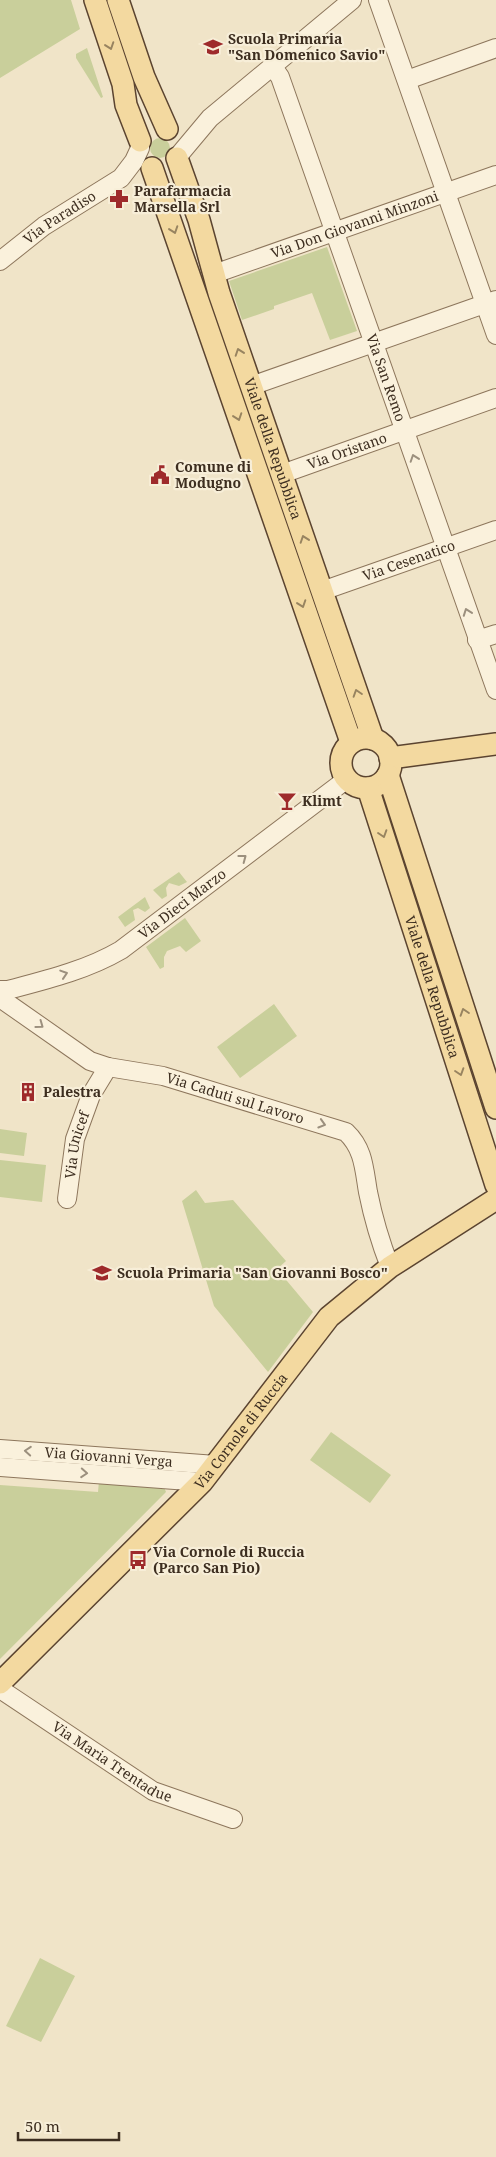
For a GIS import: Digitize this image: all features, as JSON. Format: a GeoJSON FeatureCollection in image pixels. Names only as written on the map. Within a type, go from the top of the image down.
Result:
{"type":"FeatureCollection","features":[{"type":"Feature","properties":{"kind":"main road"},"geometry":{"type":"LineString","coordinates":[[95,0],[123,84],[126,105],[143,158],[152,168],[167,166],[178,156],[179,146],[144,77],[118,0]]}},
{"type":"Feature","properties":{"kind":"main road"},"geometry":{"type":"LineString","coordinates":[[140,144],[145,134],[153,129],[170,131]]}},
{"type":"Feature","properties":{"kind":"main road","name":"Viale della Repubblica"},"geometry":{"type":"LineString","coordinates":[[178,156],[251,386],[373,739]]}},
{"type":"Feature","properties":{"kind":"main road","name":"Viale della Repubblica"},"geometry":{"type":"LineString","coordinates":[[152,168],[351,742]]}},
{"type":"Feature","properties":{"kind":"main road"},"geometry":{"type":"LineString","coordinates":[[362,738],[373,739],[385,747],[389,766],[376,786],[361,788],[347,780],[342,773],[341,758],[351,742],[362,738]]}},
{"type":"Feature","properties":{"kind":"main road"},"geometry":{"type":"LineString","coordinates":[[389,766],[496,744]]}},
{"type":"Feature","properties":{"kind":"main road","name":"Viale della Repubblica"},"geometry":{"type":"LineString","coordinates":[[389,766],[496,1108]]}},
{"type":"Feature","properties":{"kind":"main road","name":"Viale della Repubblica"},"geometry":{"type":"LineString","coordinates":[[368,788],[496,1185]]}},
{"type":"Feature","properties":{"kind":"main road","name":"Via Cornole di Ruccia"},"geometry":{"type":"LineString","coordinates":[[0,1683],[202,1482],[328,1317],[390,1267],[496,1199]]}},
{"type":"Feature","properties":{"kind":"street"},"geometry":{"type":"LineString","coordinates":[[170,131],[190,130],[210,118],[352,0]]}},
{"type":"Feature","properties":{"kind":"street"},"geometry":{"type":"LineString","coordinates":[[378,0],[445,193],[490,302],[496,334]]}},
{"type":"Feature","properties":{"kind":"street"},"geometry":{"type":"LineString","coordinates":[[406,80],[496,48]]}},
{"type":"Feature","properties":{"kind":"street","name":"Via San Remo"},"geometry":{"type":"LineString","coordinates":[[273,67],[280,78],[332,232],[405,431],[444,547],[496,690]]}},
{"type":"Feature","properties":{"kind":"street"},"geometry":{"type":"LineString","coordinates":[[178,156],[210,118]]}},
{"type":"Feature","properties":{"kind":"street","name":"Via Paradiso"},"geometry":{"type":"LineString","coordinates":[[0,261],[44,226],[121,178],[134,162],[140,144]]}},
{"type":"Feature","properties":{"kind":"street","name":"Via Paradiso"},"geometry":{"type":"LineString","coordinates":[[121,178],[146,173],[152,168]]}},
{"type":"Feature","properties":{"kind":"street","name":"Via Don Giovanni Minzoni"},"geometry":{"type":"LineString","coordinates":[[214,274],[496,175]]}},
{"type":"Feature","properties":{"kind":"street"},"geometry":{"type":"LineString","coordinates":[[251,386],[490,302]]}},
{"type":"Feature","properties":{"kind":"street","name":"Via Oristano"},"geometry":{"type":"LineString","coordinates":[[282,474],[496,398]]}},
{"type":"Feature","properties":{"kind":"street","name":"Via Cesenatico"},"geometry":{"type":"LineString","coordinates":[[322,591],[496,530]]}},
{"type":"Feature","properties":{"kind":"street"},"geometry":{"type":"LineString","coordinates":[[478,640],[496,634]]}},
{"type":"Feature","properties":{"kind":"street","name":"Via Dieci Marzo"},"geometry":{"type":"LineString","coordinates":[[0,990],[8,990],[64,974],[106,959],[121,950],[347,780]]}},
{"type":"Feature","properties":{"kind":"street","name":"Via Caduti sul Lavoro"},"geometry":{"type":"LineString","coordinates":[[0,998],[9,1002],[90,1062],[108,1067],[164,1076],[346,1132],[354,1140],[364,1160],[368,1192],[390,1267]]}},
{"type":"Feature","properties":{"kind":"street","name":"Via Unicef"},"geometry":{"type":"LineString","coordinates":[[67,1199],[75,1139],[91,1095],[108,1067]]}},
{"type":"Feature","properties":{"kind":"street","name":"Via Giovanni Verga"},"geometry":{"type":"LineString","coordinates":[[0,1449],[216,1465]]}},
{"type":"Feature","properties":{"kind":"street","name":"Via Giovanni Verga"},"geometry":{"type":"LineString","coordinates":[[0,1467],[202,1482]]}},
{"type":"Feature","properties":{"kind":"street","name":"Via Maria Trentadue"},"geometry":{"type":"LineString","coordinates":[[0,1689],[153,1791],[232,1819]]}},
{"type":"Feature","properties":{"kind":"green space"},"geometry":{"type":"Polygon","coordinates":[[[0,0],[71,0],[80,29],[0,78],[0,0]]]}},
{"type":"Feature","properties":{"kind":"green space"},"geometry":{"type":"Polygon","coordinates":[[[87,48],[103,97],[101,98],[76,58],[76,54],[87,48]]]}},
{"type":"Feature","properties":{"kind":"green space"},"geometry":{"type":"Polygon","coordinates":[[[160,138],[167,141],[170,148],[167,155],[160,158],[153,155],[150,148],[153,141],[160,138]]]}},
{"type":"Feature","properties":{"kind":"green space"},"geometry":{"type":"Polygon","coordinates":[[[327,247],[357,331],[330,340],[312,293],[274,306],[274,309],[242,320],[229,281],[327,247]]]}},
{"type":"Feature","properties":{"kind":"green space"},"geometry":{"type":"Polygon","coordinates":[[[179,872],[187,882],[179,886],[169,883],[166,888],[167,896],[162,899],[153,890],[179,872]]]}},
{"type":"Feature","properties":{"kind":"green space"},"geometry":{"type":"Polygon","coordinates":[[[145,897],[150,908],[145,912],[138,908],[133,910],[135,920],[125,927],[118,917],[145,897]]]}},
{"type":"Feature","properties":{"kind":"green space"},"geometry":{"type":"Polygon","coordinates":[[[185,918],[201,941],[186,952],[180,946],[167,951],[164,957],[164,967],[160,969],[146,947],[185,918]]]}},
{"type":"Feature","properties":{"kind":"green space"},"geometry":{"type":"Polygon","coordinates":[[[274,1004],[297,1036],[240,1078],[217,1047],[274,1004]]]}},
{"type":"Feature","properties":{"kind":"green space"},"geometry":{"type":"Polygon","coordinates":[[[0,1129],[27,1133],[24,1156],[0,1153],[0,1129]]]}},
{"type":"Feature","properties":{"kind":"green space"},"geometry":{"type":"Polygon","coordinates":[[[0,1160],[46,1165],[42,1202],[0,1197],[0,1160]]]}},
{"type":"Feature","properties":{"kind":"green space"},"geometry":{"type":"Polygon","coordinates":[[[196,1190],[205,1203],[233,1200],[286,1261],[277,1269],[313,1312],[268,1372],[214,1306],[182,1201],[196,1190]]]}},
{"type":"Feature","properties":{"kind":"green space"},"geometry":{"type":"Polygon","coordinates":[[[331,1432],[391,1475],[370,1503],[310,1460],[331,1432]]]}},
{"type":"Feature","properties":{"kind":"green space"},"geometry":{"type":"Polygon","coordinates":[[[99,1481],[164,1487],[166,1492],[0,1659],[0,1485],[98,1492],[99,1481]]]}},
{"type":"Feature","properties":{"kind":"green space"},"geometry":{"type":"Polygon","coordinates":[[[40,1958],[75,1976],[41,2042],[6,2026],[40,1958]]]}},
{"type":"Feature","properties":{"kind":"place","name":"Scuola Primaria \"San Domenico Savio\""},"geometry":{"type":"Point","coordinates":[213,47]}},
{"type":"Feature","properties":{"kind":"place","name":"Parafarmacia Marsella Srl"},"geometry":{"type":"Point","coordinates":[119,199]}},
{"type":"Feature","properties":{"kind":"place","name":"Comune di Modugno"},"geometry":{"type":"Point","coordinates":[160,475]}},
{"type":"Feature","properties":{"kind":"place","name":"Klimt"},"geometry":{"type":"Point","coordinates":[287,801]}},
{"type":"Feature","properties":{"kind":"place","name":"Palestra"},"geometry":{"type":"Point","coordinates":[28,1092]}},
{"type":"Feature","properties":{"kind":"place","name":"Scuola Primaria \"San Giovanni Bosco\""},"geometry":{"type":"Point","coordinates":[102,1273]}},
{"type":"Feature","properties":{"kind":"place","name":"Via Cornole di Ruccia (Parco San Pio)"},"geometry":{"type":"Point","coordinates":[138,1560]}}]}
